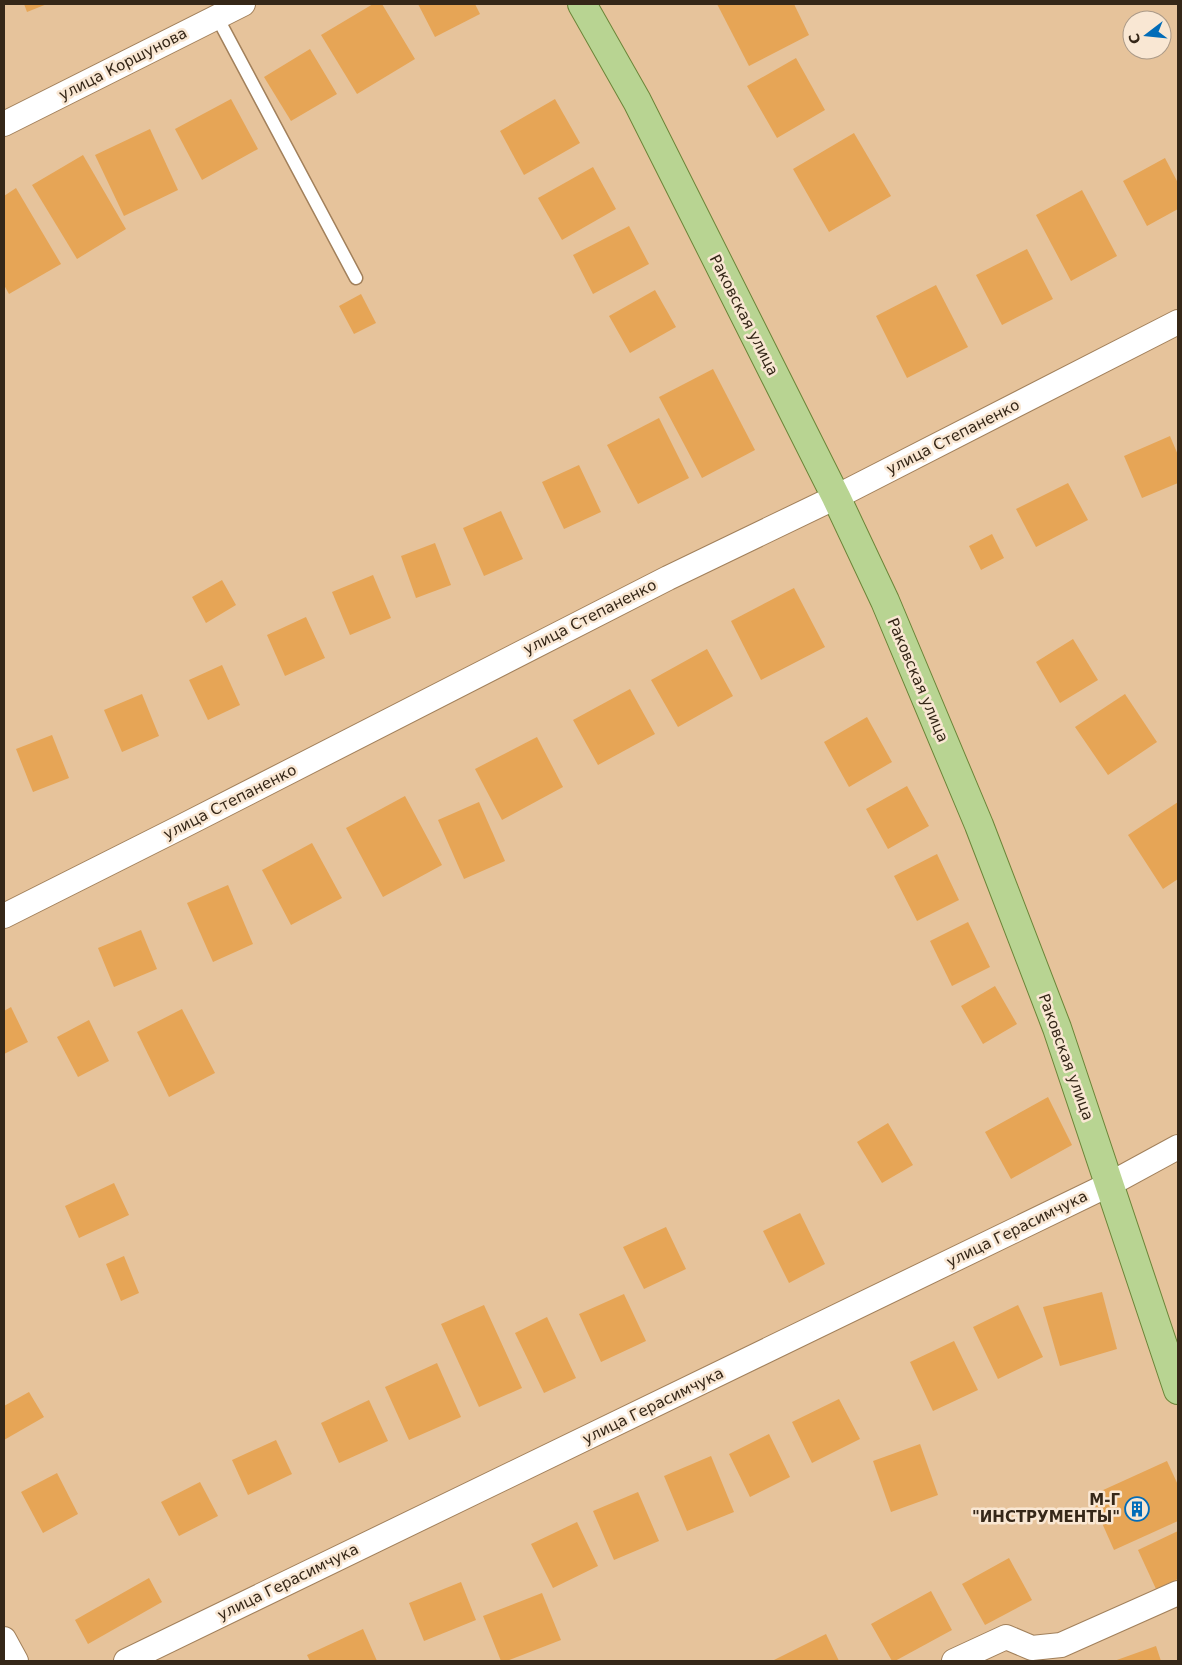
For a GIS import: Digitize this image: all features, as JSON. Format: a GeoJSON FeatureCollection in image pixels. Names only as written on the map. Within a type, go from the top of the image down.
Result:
{"type":"FeatureCollection","features":[{"type":"Feature","properties":{"kind":"main road","name":"Раковская улица"},"geometry":{"type":"LineString","coordinates":[[582,4],[637,101],[836,497],[885,601],[979,825],[1057,1028],[1178,1390]]}},
{"type":"Feature","properties":{"kind":"street","name":"улица Коршунова"},"geometry":{"type":"LineString","coordinates":[[4,124],[243,4]]}},
{"type":"Feature","properties":{"kind":"street","name":"улица Степаненко"},"geometry":{"type":"LineString","coordinates":[[4,916],[668,578],[836,497],[1178,322]]}},
{"type":"Feature","properties":{"kind":"street","name":"улица Герасимчука"},"geometry":{"type":"LineString","coordinates":[[126,1661],[1110,1184],[1178,1147]]}},
{"type":"Feature","properties":{"kind":"street"},"geometry":{"type":"LineString","coordinates":[[954,1661],[1006,1637],[1032,1648],[1061,1646],[1178,1593]]}},
{"type":"Feature","properties":{"kind":"street"},"geometry":{"type":"LineString","coordinates":[[4,1639],[16,1661]]}},
{"type":"Feature","properties":{"kind":"lane"},"geometry":{"type":"LineString","coordinates":[[217,17],[356,278]]}},
{"type":"Feature","properties":{"kind":"building"},"geometry":{"type":"Polygon","coordinates":[[[24,4],[47,4],[27,12],[24,4]]]}},
{"type":"Feature","properties":{"kind":"building"},"geometry":{"type":"Polygon","coordinates":[[[373,4],[382,4],[415,59],[357,94],[321,35],[373,4]]]}},
{"type":"Feature","properties":{"kind":"building"},"geometry":{"type":"Polygon","coordinates":[[[418,4],[475,4],[480,14],[435,37],[418,4]]]}},
{"type":"Feature","properties":{"kind":"building"},"geometry":{"type":"Polygon","coordinates":[[[717,4],[794,4],[809,35],[749,66],[717,4]]]}},
{"type":"Feature","properties":{"kind":"building"},"geometry":{"type":"Polygon","coordinates":[[[310,49],[337,94],[291,121],[264,77],[310,49]]]}},
{"type":"Feature","properties":{"kind":"building"},"geometry":{"type":"Polygon","coordinates":[[[796,58],[825,110],[777,138],[747,86],[796,58]]]}},
{"type":"Feature","properties":{"kind":"building"},"geometry":{"type":"Polygon","coordinates":[[[231,99],[258,149],[202,180],[175,129],[231,99]]]}},
{"type":"Feature","properties":{"kind":"building"},"geometry":{"type":"Polygon","coordinates":[[[555,99],[580,143],[524,175],[500,131],[555,99]]]}},
{"type":"Feature","properties":{"kind":"building"},"geometry":{"type":"Polygon","coordinates":[[[150,129],[178,190],[124,216],[95,155],[150,129]]]}},
{"type":"Feature","properties":{"kind":"building"},"geometry":{"type":"Polygon","coordinates":[[[854,133],[891,196],[829,232],[793,169],[854,133]]]}},
{"type":"Feature","properties":{"kind":"building"},"geometry":{"type":"Polygon","coordinates":[[[83,155],[126,229],[77,259],[32,185],[83,155]]]}},
{"type":"Feature","properties":{"kind":"building"},"geometry":{"type":"Polygon","coordinates":[[[1165,158],[1178,183],[1178,209],[1147,226],[1123,181],[1165,158]]]}},
{"type":"Feature","properties":{"kind":"building"},"geometry":{"type":"Polygon","coordinates":[[[593,167],[616,209],[562,240],[538,198],[593,167]]]}},
{"type":"Feature","properties":{"kind":"building"},"geometry":{"type":"Polygon","coordinates":[[[16,188],[61,264],[9,294],[4,285],[4,196],[16,188]]]}},
{"type":"Feature","properties":{"kind":"building"},"geometry":{"type":"Polygon","coordinates":[[[1082,190],[1117,256],[1071,281],[1036,215],[1082,190]]]}},
{"type":"Feature","properties":{"kind":"building"},"geometry":{"type":"Polygon","coordinates":[[[629,226],[649,264],[593,294],[573,255],[629,226]]]}},
{"type":"Feature","properties":{"kind":"building"},"geometry":{"type":"Polygon","coordinates":[[[1027,249],[1053,299],[1002,325],[976,275],[1027,249]]]}},
{"type":"Feature","properties":{"kind":"building"},"geometry":{"type":"Polygon","coordinates":[[[936,285],[968,347],[907,378],[876,316],[936,285]]]}},
{"type":"Feature","properties":{"kind":"building"},"geometry":{"type":"Polygon","coordinates":[[[655,290],[676,327],[630,353],[609,316],[655,290]]]}},
{"type":"Feature","properties":{"kind":"building"},"geometry":{"type":"Polygon","coordinates":[[[361,294],[376,323],[354,334],[339,306],[361,294]]]}},
{"type":"Feature","properties":{"kind":"building"},"geometry":{"type":"Polygon","coordinates":[[[713,369],[755,450],[702,478],[659,397],[713,369]]]}},
{"type":"Feature","properties":{"kind":"building"},"geometry":{"type":"Polygon","coordinates":[[[659,418],[689,478],[638,504],[607,445],[659,418]]]}},
{"type":"Feature","properties":{"kind":"building"},"geometry":{"type":"Polygon","coordinates":[[[1170,436],[1178,455],[1178,483],[1142,498],[1124,456],[1170,436]]]}},
{"type":"Feature","properties":{"kind":"building"},"geometry":{"type":"Polygon","coordinates":[[[579,465],[601,512],[564,529],[542,482],[579,465]]]}},
{"type":"Feature","properties":{"kind":"building"},"geometry":{"type":"Polygon","coordinates":[[[1068,483],[1088,520],[1036,547],[1016,509],[1068,483]]]}},
{"type":"Feature","properties":{"kind":"building"},"geometry":{"type":"Polygon","coordinates":[[[501,511],[523,559],[484,576],[463,528],[501,511]]]}},
{"type":"Feature","properties":{"kind":"building"},"geometry":{"type":"Polygon","coordinates":[[[992,534],[1004,558],[981,570],[969,546],[992,534]]]}},
{"type":"Feature","properties":{"kind":"building"},"geometry":{"type":"Polygon","coordinates":[[[435,543],[451,585],[416,598],[401,556],[435,543]]]}},
{"type":"Feature","properties":{"kind":"building"},"geometry":{"type":"Polygon","coordinates":[[[373,575],[391,618],[350,635],[332,592],[373,575]]]}},
{"type":"Feature","properties":{"kind":"building"},"geometry":{"type":"Polygon","coordinates":[[[222,580],[236,605],[206,623],[192,597],[222,580]]]}},
{"type":"Feature","properties":{"kind":"building"},"geometry":{"type":"Polygon","coordinates":[[[794,588],[825,647],[761,680],[731,621],[794,588]]]}},
{"type":"Feature","properties":{"kind":"building"},"geometry":{"type":"Polygon","coordinates":[[[306,617],[325,658],[285,676],[267,635],[306,617]]]}},
{"type":"Feature","properties":{"kind":"building"},"geometry":{"type":"Polygon","coordinates":[[[1073,639],[1098,680],[1060,703],[1036,662],[1073,639]]]}},
{"type":"Feature","properties":{"kind":"building"},"geometry":{"type":"Polygon","coordinates":[[[707,649],[733,696],[678,727],[651,680],[707,649]]]}},
{"type":"Feature","properties":{"kind":"building"},"geometry":{"type":"Polygon","coordinates":[[[222,665],[240,705],[208,720],[189,680],[222,665]]]}},
{"type":"Feature","properties":{"kind":"building"},"geometry":{"type":"Polygon","coordinates":[[[630,689],[655,734],[598,765],[573,720],[630,689]]]}},
{"type":"Feature","properties":{"kind":"building"},"geometry":{"type":"Polygon","coordinates":[[[142,694],[159,736],[122,752],[104,710],[142,694]]]}},
{"type":"Feature","properties":{"kind":"building"},"geometry":{"type":"Polygon","coordinates":[[[1125,694],[1157,742],[1108,775],[1075,727],[1125,694]]]}},
{"type":"Feature","properties":{"kind":"building"},"geometry":{"type":"Polygon","coordinates":[[[867,717],[892,762],[849,787],[824,742],[867,717]]]}},
{"type":"Feature","properties":{"kind":"building"},"geometry":{"type":"Polygon","coordinates":[[[52,735],[69,778],[33,792],[16,749],[52,735]]]}},
{"type":"Feature","properties":{"kind":"building"},"geometry":{"type":"Polygon","coordinates":[[[537,737],[563,787],[502,820],[475,769],[537,737]]]}},
{"type":"Feature","properties":{"kind":"building"},"geometry":{"type":"Polygon","coordinates":[[[907,786],[929,826],[888,849],[866,809],[907,786]]]}},
{"type":"Feature","properties":{"kind":"building"},"geometry":{"type":"Polygon","coordinates":[[[405,796],[442,865],[383,897],[346,828],[405,796]]]}},
{"type":"Feature","properties":{"kind":"building"},"geometry":{"type":"Polygon","coordinates":[[[479,802],[505,861],[464,879],[438,820],[479,802]]]}},
{"type":"Feature","properties":{"kind":"building"},"geometry":{"type":"Polygon","coordinates":[[[1178,802],[1178,879],[1163,889],[1128,835],[1178,802]]]}},
{"type":"Feature","properties":{"kind":"building"},"geometry":{"type":"Polygon","coordinates":[[[312,843],[342,898],[291,925],[262,870],[312,843]]]}},
{"type":"Feature","properties":{"kind":"building"},"geometry":{"type":"Polygon","coordinates":[[[937,854],[959,900],[917,921],[894,876],[937,854]]]}},
{"type":"Feature","properties":{"kind":"building"},"geometry":{"type":"Polygon","coordinates":[[[228,885],[253,944],[213,962],[187,903],[228,885]]]}},
{"type":"Feature","properties":{"kind":"building"},"geometry":{"type":"Polygon","coordinates":[[[968,922],[990,967],[952,986],[930,941],[968,922]]]}},
{"type":"Feature","properties":{"kind":"building"},"geometry":{"type":"Polygon","coordinates":[[[141,930],[157,969],[114,987],[98,948],[141,930]]]}},
{"type":"Feature","properties":{"kind":"building"},"geometry":{"type":"Polygon","coordinates":[[[995,986],[1017,1024],[983,1044],[961,1006],[995,986]]]}},
{"type":"Feature","properties":{"kind":"building"},"geometry":{"type":"Polygon","coordinates":[[[11,1007],[28,1042],[4,1054],[4,1011],[11,1007]]]}},
{"type":"Feature","properties":{"kind":"building"},"geometry":{"type":"Polygon","coordinates":[[[182,1009],[215,1073],[169,1097],[137,1032],[182,1009]]]}},
{"type":"Feature","properties":{"kind":"building"},"geometry":{"type":"Polygon","coordinates":[[[89,1020],[109,1061],[78,1077],[57,1037],[89,1020]]]}},
{"type":"Feature","properties":{"kind":"building"},"geometry":{"type":"Polygon","coordinates":[[[1048,1097],[1072,1145],[1011,1179],[985,1132],[1048,1097]]]}},
{"type":"Feature","properties":{"kind":"building"},"geometry":{"type":"Polygon","coordinates":[[[888,1123],[913,1165],[882,1183],[857,1142],[888,1123]]]}},
{"type":"Feature","properties":{"kind":"building"},"geometry":{"type":"Polygon","coordinates":[[[114,1183],[129,1215],[79,1238],[65,1206],[114,1183]]]}},
{"type":"Feature","properties":{"kind":"building"},"geometry":{"type":"Polygon","coordinates":[[[800,1213],[825,1264],[789,1283],[763,1231],[800,1213]]]}},
{"type":"Feature","properties":{"kind":"building"},"geometry":{"type":"Polygon","coordinates":[[[666,1227],[686,1269],[644,1289],[623,1247],[666,1227]]]}},
{"type":"Feature","properties":{"kind":"building"},"geometry":{"type":"Polygon","coordinates":[[[124,1256],[139,1293],[121,1301],[106,1264],[124,1256]]]}},
{"type":"Feature","properties":{"kind":"building"},"geometry":{"type":"Polygon","coordinates":[[[1102,1292],[1117,1349],[1060,1366],[1043,1307],[1102,1292]]]}},
{"type":"Feature","properties":{"kind":"building"},"geometry":{"type":"Polygon","coordinates":[[[624,1294],[646,1341],[601,1362],[579,1314],[624,1294]]]}},
{"type":"Feature","properties":{"kind":"building"},"geometry":{"type":"Polygon","coordinates":[[[484,1305],[522,1388],[479,1407],[441,1324],[484,1305]]]}},
{"type":"Feature","properties":{"kind":"building"},"geometry":{"type":"Polygon","coordinates":[[[1018,1305],[1043,1357],[998,1379],[973,1327],[1018,1305]]]}},
{"type":"Feature","properties":{"kind":"building"},"geometry":{"type":"Polygon","coordinates":[[[547,1317],[576,1378],[544,1393],[515,1333],[547,1317]]]}},
{"type":"Feature","properties":{"kind":"building"},"geometry":{"type":"Polygon","coordinates":[[[954,1341],[978,1390],[933,1411],[910,1362],[954,1341]]]}},
{"type":"Feature","properties":{"kind":"building"},"geometry":{"type":"Polygon","coordinates":[[[437,1363],[461,1417],[409,1440],[385,1387],[437,1363]]]}},
{"type":"Feature","properties":{"kind":"building"},"geometry":{"type":"Polygon","coordinates":[[[29,1392],[44,1417],[4,1440],[4,1406],[29,1392]]]}},
{"type":"Feature","properties":{"kind":"building"},"geometry":{"type":"Polygon","coordinates":[[[839,1399],[860,1439],[812,1463],[792,1422],[839,1399]]]}},
{"type":"Feature","properties":{"kind":"building"},"geometry":{"type":"Polygon","coordinates":[[[369,1400],[388,1441],[339,1463],[321,1423],[369,1400]]]}},
{"type":"Feature","properties":{"kind":"building"},"geometry":{"type":"Polygon","coordinates":[[[769,1434],[790,1477],[750,1497],[729,1454],[769,1434]]]}},
{"type":"Feature","properties":{"kind":"building"},"geometry":{"type":"Polygon","coordinates":[[[276,1440],[292,1474],[248,1495],[232,1460],[276,1440]]]}},
{"type":"Feature","properties":{"kind":"building"},"geometry":{"type":"Polygon","coordinates":[[[920,1444],[938,1495],[891,1512],[873,1461],[920,1444]]]}},
{"type":"Feature","properties":{"kind":"building"},"geometry":{"type":"Polygon","coordinates":[[[711,1456],[734,1512],[687,1531],[664,1476],[711,1456]]]}},
{"type":"Feature","properties":{"kind":"building","name":"М-Г \"ИНСТРУМЕНТЫ\""},"geometry":{"type":"Polygon","coordinates":[[[1167,1461],[1178,1485],[1178,1521],[1114,1550],[1090,1496],[1167,1461]]]}},
{"type":"Feature","properties":{"kind":"building"},"geometry":{"type":"Polygon","coordinates":[[[57,1473],[78,1514],[43,1533],[21,1492],[57,1473]]]}},
{"type":"Feature","properties":{"kind":"building"},"geometry":{"type":"Polygon","coordinates":[[[200,1482],[218,1516],[179,1536],[161,1502],[200,1482]]]}},
{"type":"Feature","properties":{"kind":"building"},"geometry":{"type":"Polygon","coordinates":[[[638,1492],[659,1541],[614,1560],[593,1511],[638,1492]]]}},
{"type":"Feature","properties":{"kind":"building"},"geometry":{"type":"Polygon","coordinates":[[[577,1522],[598,1566],[553,1588],[531,1544],[577,1522]]]}},
{"type":"Feature","properties":{"kind":"building"},"geometry":{"type":"Polygon","coordinates":[[[1178,1531],[1178,1579],[1156,1589],[1138,1550],[1178,1531]]]}},
{"type":"Feature","properties":{"kind":"building"},"geometry":{"type":"Polygon","coordinates":[[[1009,1558],[1032,1600],[985,1625],[962,1584],[1009,1558]]]}},
{"type":"Feature","properties":{"kind":"building"},"geometry":{"type":"Polygon","coordinates":[[[149,1578],[162,1602],[88,1644],[75,1620],[149,1578]]]}},
{"type":"Feature","properties":{"kind":"building"},"geometry":{"type":"Polygon","coordinates":[[[461,1582],[476,1620],[424,1641],[409,1603],[461,1582]]]}},
{"type":"Feature","properties":{"kind":"building"},"geometry":{"type":"Polygon","coordinates":[[[931,1591],[952,1630],[892,1661],[871,1624],[931,1591]]]}},
{"type":"Feature","properties":{"kind":"building"},"geometry":{"type":"Polygon","coordinates":[[[542,1593],[561,1640],[507,1661],[501,1661],[483,1616],[542,1593]]]}},
{"type":"Feature","properties":{"kind":"building"},"geometry":{"type":"Polygon","coordinates":[[[363,1629],[377,1661],[310,1661],[307,1655],[363,1629]]]}},
{"type":"Feature","properties":{"kind":"building"},"geometry":{"type":"Polygon","coordinates":[[[826,1634],[839,1661],[772,1661],[826,1634]]]}},
{"type":"Feature","properties":{"kind":"building"},"geometry":{"type":"Polygon","coordinates":[[[1156,1646],[1161,1661],[1114,1661],[1156,1646]]]}},
{"type":"Feature","properties":{"kind":"place","name":"М-Г \"ИНСТРУМЕНТЫ\""},"geometry":{"type":"Point","coordinates":[1137,1509]}}]}
